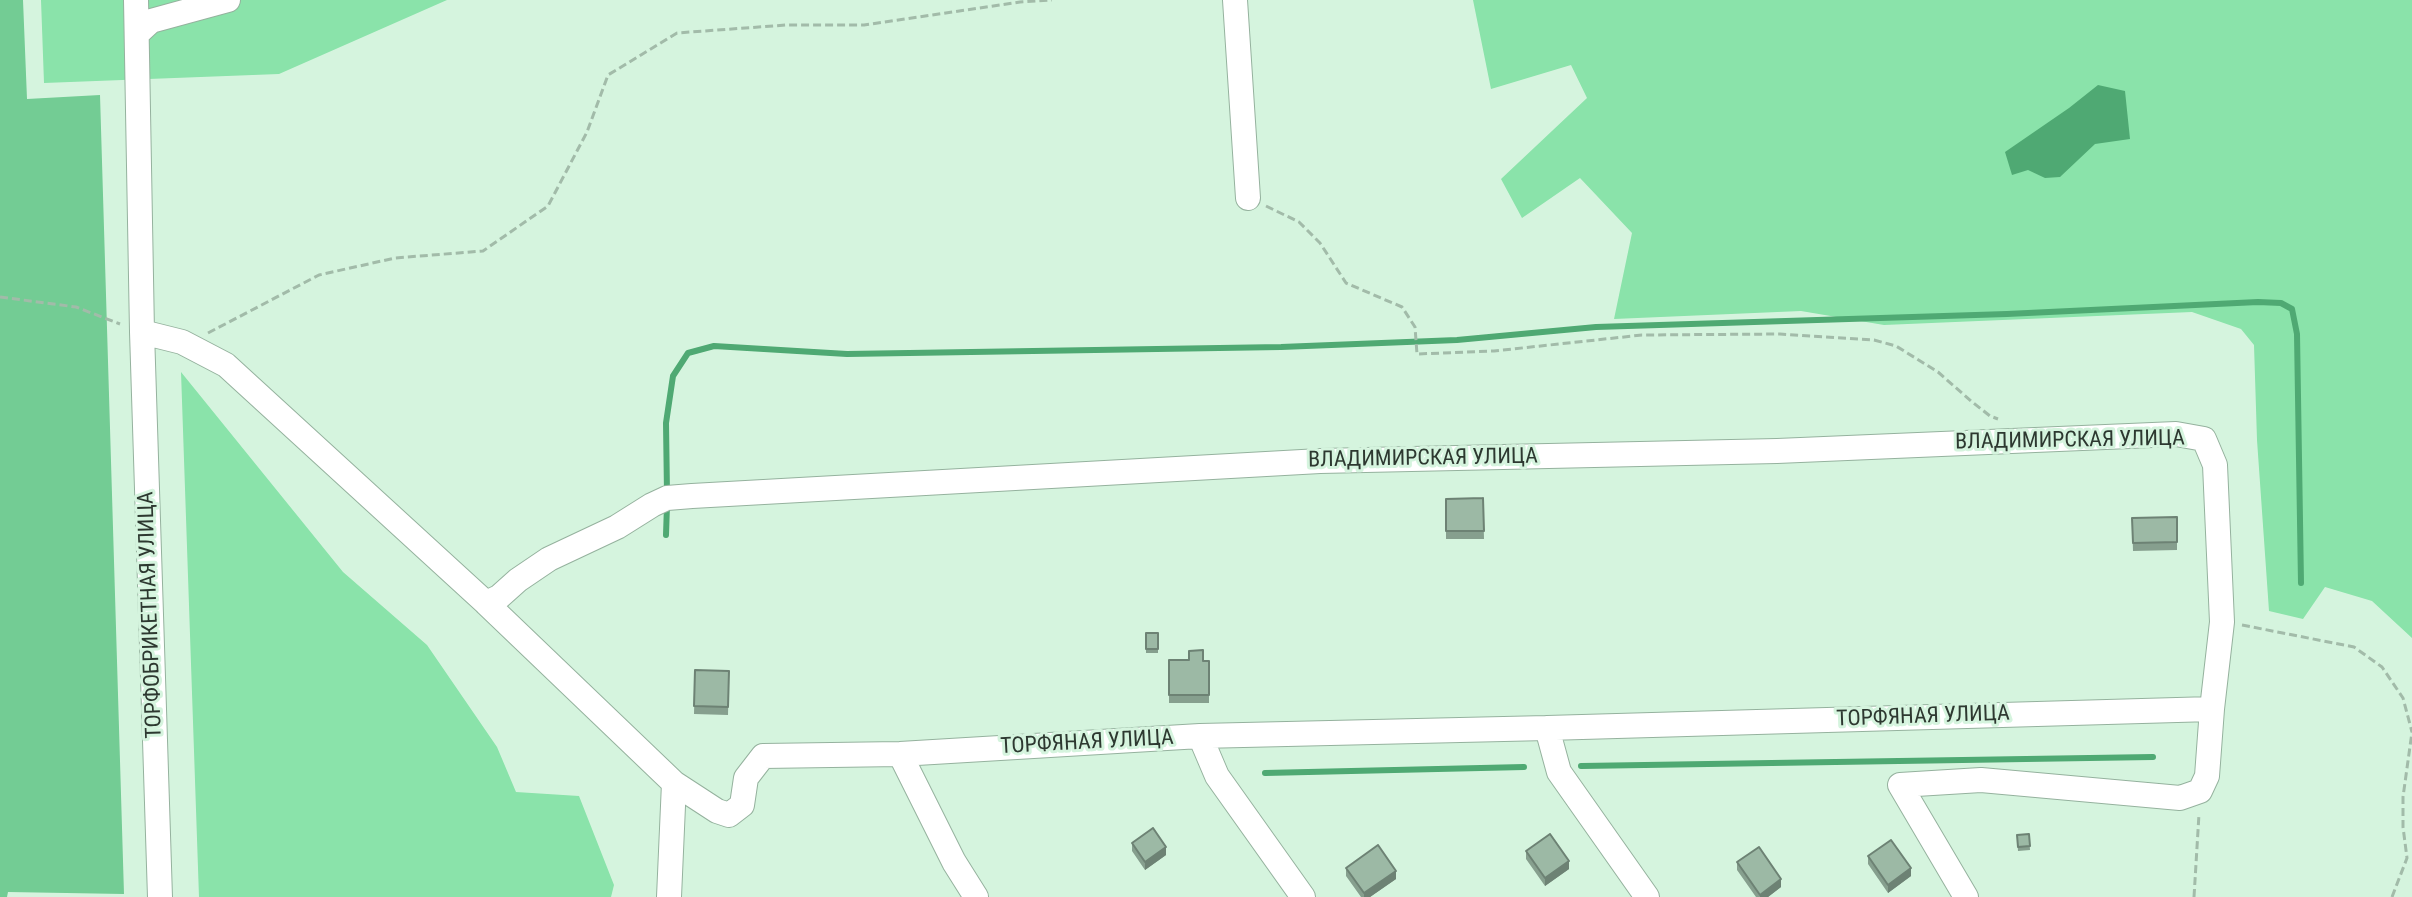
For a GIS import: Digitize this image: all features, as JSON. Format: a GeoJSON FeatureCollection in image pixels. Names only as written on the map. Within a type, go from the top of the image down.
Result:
{"type":"FeatureCollection","features":[{"type":"Feature","properties":{"kind":"street","name":"ТОРФОБРИКЕТНАЯ УЛИЦА"},"geometry":{"type":"LineString","coordinates":[[136,0],[142,332],[160,897]]}},
{"type":"Feature","properties":{"kind":"street"},"geometry":{"type":"LineString","coordinates":[[137,34],[151,21],[228,0]]}},
{"type":"Feature","properties":{"kind":"street"},"geometry":{"type":"LineString","coordinates":[[1235,0],[1248,198]]}},
{"type":"Feature","properties":{"kind":"street"},"geometry":{"type":"LineString","coordinates":[[142,332],[182,342],[226,365],[486,603],[674,783],[669,897]]}},
{"type":"Feature","properties":{"kind":"street","name":"ВЛАДИМИРСКАЯ УЛИЦА"},"geometry":{"type":"LineString","coordinates":[[486,603],[499,597],[549,559],[617,527],[667,498],[1320,461],[1777,451],[2176,434],[2204,439],[2215,465],[2222,622]]}},
{"type":"Feature","properties":{"kind":"street"},"geometry":{"type":"LineString","coordinates":[[1966,897],[1900,785],[1981,780],[2180,798],[2200,791],[2207,776],[2222,622]]}},
{"type":"Feature","properties":{"kind":"street","name":"ТОРФЯНАЯ УЛИЦА"},"geometry":{"type":"LineString","coordinates":[[674,783],[717,811],[729,815],[742,805],[746,778],[763,756],[900,754],[1200,736],[2212,709]]}},
{"type":"Feature","properties":{"kind":"street"},"geometry":{"type":"LineString","coordinates":[[1547,728],[1559,772],[1647,897]]}},
{"type":"Feature","properties":{"kind":"street"},"geometry":{"type":"LineString","coordinates":[[1200,736],[1217,776],[1303,897]]}},
{"type":"Feature","properties":{"kind":"street"},"geometry":{"type":"LineString","coordinates":[[900,754],[954,862],[976,897]]}},
{"type":"Feature","properties":{"kind":"path"},"geometry":{"type":"LineString","coordinates":[[182,342],[218,329],[319,275],[395,258],[483,251],[548,206],[587,132],[608,75],[677,33],[786,25],[864,25],[1052,0]]}},
{"type":"Feature","properties":{"kind":"path"},"geometry":{"type":"LineString","coordinates":[[1248,198],[1299,222],[1320,243],[1346,283],[1402,307],[1415,327],[1417,354],[1494,351],[1642,335],[1780,334],[1874,340],[1896,346],[1938,372],[1990,416],[2008,423]]}},
{"type":"Feature","properties":{"kind":"path"},"geometry":{"type":"LineString","coordinates":[[0,297],[76,307],[142,332]]}},
{"type":"Feature","properties":{"kind":"path"},"geometry":{"type":"LineString","coordinates":[[2222,622],[2354,647],[2382,667],[2403,698],[2412,732],[2403,797],[2407,858],[2392,897]]}},
{"type":"Feature","properties":{"kind":"path"},"geometry":{"type":"LineString","coordinates":[[2194,897],[2200,791]]}},
{"type":"Feature","properties":{"kind":"shaded area"},"geometry":{"type":"Polygon","coordinates":[[[0,0],[23,0],[27,99],[100,95],[124,894],[8,892],[7,897],[0,897],[0,0]]]}},
{"type":"Feature","properties":{"kind":"shaded area"},"geometry":{"type":"Polygon","coordinates":[[[41,0],[447,0],[279,74],[44,83],[41,0]]]}},
{"type":"Feature","properties":{"kind":"shaded area"},"geometry":{"type":"Polygon","coordinates":[[[1473,0],[2412,0],[2412,638],[2372,601],[2325,587],[2303,619],[2269,611],[2254,345],[2241,329],[2192,312],[1884,325],[1801,311],[1614,319],[1632,233],[1580,178],[1522,218],[1501,179],[1587,98],[1571,65],[1491,89],[1473,0]]]}},
{"type":"Feature","properties":{"kind":"shaded area"},"geometry":{"type":"Polygon","coordinates":[[[2098,85],[2125,91],[2130,139],[2095,144],[2060,177],[2045,178],[2028,170],[2012,175],[2005,152],[2098,85]]]}},
{"type":"Feature","properties":{"kind":"shaded area"},"geometry":{"type":"Polygon","coordinates":[[[181,372],[343,572],[427,645],[497,747],[516,792],[579,796],[614,885],[611,897],[199,897],[181,372]]]}},
{"type":"Feature","properties":{"kind":"building"},"geometry":{"type":"Polygon","coordinates":[[[1483,498],[1484,531],[1446,531],[1446,499],[1483,498]]]}},
{"type":"Feature","properties":{"kind":"building"},"geometry":{"type":"Polygon","coordinates":[[[2177,517],[2177,542],[2133,543],[2132,518],[2177,517]]]}},
{"type":"Feature","properties":{"kind":"building"},"geometry":{"type":"Polygon","coordinates":[[[1146,633],[1158,633],[1158,649],[1146,649],[1146,633]]]}},
{"type":"Feature","properties":{"kind":"building"},"geometry":{"type":"Polygon","coordinates":[[[1203,650],[1203,661],[1209,661],[1209,695],[1169,695],[1169,660],[1189,660],[1189,651],[1203,650]]]}},
{"type":"Feature","properties":{"kind":"building"},"geometry":{"type":"Polygon","coordinates":[[[695,670],[729,671],[728,707],[694,706],[695,670]]]}},
{"type":"Feature","properties":{"kind":"building"},"geometry":{"type":"Polygon","coordinates":[[[1153,828],[1166,847],[1145,862],[1132,843],[1153,828]]]}},
{"type":"Feature","properties":{"kind":"building"},"geometry":{"type":"Polygon","coordinates":[[[1550,834],[1569,861],[1545,878],[1526,851],[1550,834]]]}},
{"type":"Feature","properties":{"kind":"building"},"geometry":{"type":"Polygon","coordinates":[[[2029,834],[2030,846],[2018,847],[2017,835],[2029,834]]]}},
{"type":"Feature","properties":{"kind":"building"},"geometry":{"type":"Polygon","coordinates":[[[1891,840],[1911,868],[1888,885],[1868,856],[1891,840]]]}},
{"type":"Feature","properties":{"kind":"building"},"geometry":{"type":"Polygon","coordinates":[[[1378,845],[1396,871],[1364,893],[1346,868],[1378,845]]]}},
{"type":"Feature","properties":{"kind":"building"},"geometry":{"type":"Polygon","coordinates":[[[1759,847],[1781,879],[1760,895],[1737,862],[1759,847]]]}},
{"type":"Feature","properties":{"kind":"waterway"},"geometry":{"type":"LineString","coordinates":[[667,494],[666,423],[673,376],[688,353],[714,346],[847,354],[1281,347],[1457,340],[1596,327],[2281,303],[2292,309],[2297,334],[2301,583]]}},
{"type":"Feature","properties":{"kind":"waterway"},"geometry":{"type":"LineString","coordinates":[[666,535],[667,505]]}},
{"type":"Feature","properties":{"kind":"waterway"},"geometry":{"type":"LineString","coordinates":[[1581,766],[2153,757]]}},
{"type":"Feature","properties":{"kind":"waterway"},"geometry":{"type":"LineString","coordinates":[[1265,773],[1524,767]]}}]}
